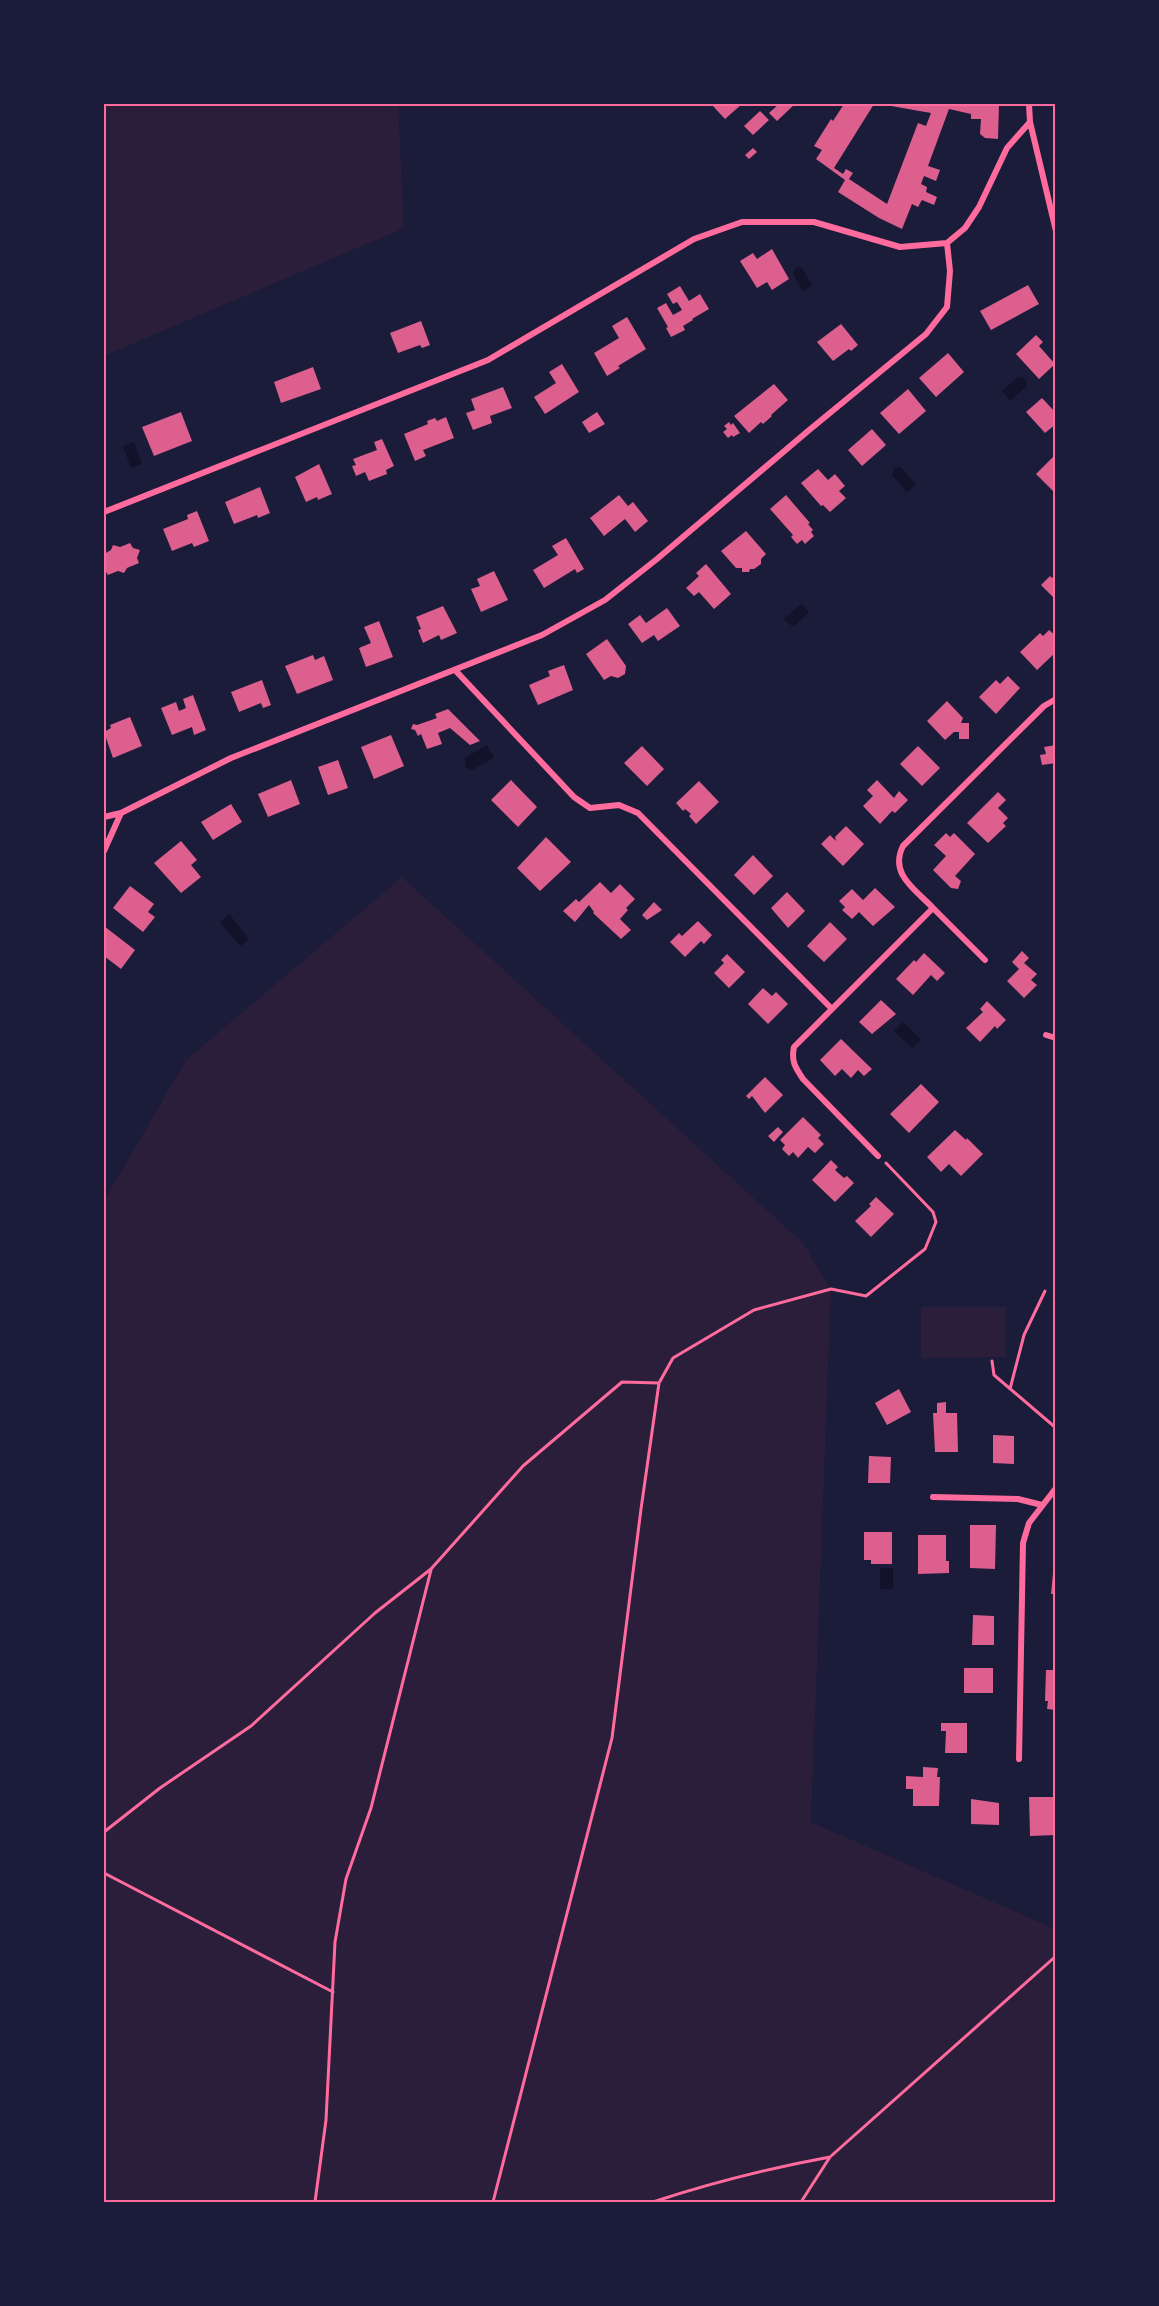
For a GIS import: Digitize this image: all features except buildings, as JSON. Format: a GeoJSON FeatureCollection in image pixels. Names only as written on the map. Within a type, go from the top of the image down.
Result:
{"type":"FeatureCollection","features":[{"type":"Feature","properties":{"kind":"street"},"geometry":{"type":"LineString","coordinates":[[1029,104],[1030,122],[1056,231]]}},
{"type":"Feature","properties":{"kind":"street"},"geometry":{"type":"LineString","coordinates":[[104,512],[488,360],[694,239],[742,222],[814,222],[900,248],[947,243],[965,228],[979,207],[1007,148],[1030,122]]}},
{"type":"Feature","properties":{"kind":"street"},"geometry":{"type":"LineString","coordinates":[[104,817],[121,813],[231,758],[542,635],[605,600],[926,334],[947,308],[950,271],[947,243]]}},
{"type":"Feature","properties":{"kind":"street"},"geometry":{"type":"LineString","coordinates":[[455,670],[574,797],[590,808],[619,805],[638,813],[831,1008]]}},
{"type":"Feature","properties":{"kind":"street"},"geometry":{"type":"LineString","coordinates":[[985,960],[933,908],[899,869],[898,856],[903,846],[1044,706],[1056,699]]}},
{"type":"Feature","properties":{"kind":"street"},"geometry":{"type":"LineString","coordinates":[[104,851],[121,813]]}},
{"type":"Feature","properties":{"kind":"street"},"geometry":{"type":"LineString","coordinates":[[878,1156],[803,1079],[794,1066],[792,1056],[794,1047],[831,1008],[933,908]]}},
{"type":"Feature","properties":{"kind":"street"},"geometry":{"type":"LineString","coordinates":[[1046,1035],[1056,1038]]}},
{"type":"Feature","properties":{"kind":"street"},"geometry":{"type":"LineString","coordinates":[[1019,1758],[1023,1544],[1029,1523],[1056,1488]]}},
{"type":"Feature","properties":{"kind":"street"},"geometry":{"type":"LineString","coordinates":[[933,1497],[1018,1499],[1041,1505]]}},
{"type":"Feature","properties":{"kind":"path"},"geometry":{"type":"LineString","coordinates":[[492,2202],[612,1738],[659,1383],[673,1358],[754,1310],[831,1289],[866,1296],[925,1249],[936,1222],[933,1212],[878,1156]]}},
{"type":"Feature","properties":{"kind":"path"},"geometry":{"type":"LineString","coordinates":[[1010,1389],[1023,1335],[1045,1291]]}},
{"type":"Feature","properties":{"kind":"path"},"geometry":{"type":"LineString","coordinates":[[992,1361],[994,1376],[1056,1428]]}},
{"type":"Feature","properties":{"kind":"path"},"geometry":{"type":"LineString","coordinates":[[104,1832],[160,1788],[251,1726],[375,1613],[431,1569],[524,1466],[622,1382],[659,1383]]}},
{"type":"Feature","properties":{"kind":"path"},"geometry":{"type":"LineString","coordinates":[[315,2202],[326,2120],[335,1942],[346,1879],[371,1808],[431,1569]]}},
{"type":"Feature","properties":{"kind":"path"},"geometry":{"type":"LineString","coordinates":[[104,1873],[333,1992]]}},
{"type":"Feature","properties":{"kind":"path"},"geometry":{"type":"LineString","coordinates":[[801,2202],[830,2157],[1056,1956]]}},
{"type":"Feature","properties":{"kind":"path"},"geometry":{"type":"LineString","coordinates":[[653,2202],[779,2166],[830,2157]]}},
{"type":"Feature","properties":{"kind":"shaded area"},"geometry":{"type":"Polygon","coordinates":[[[104,104],[398,104],[404,228],[104,356],[104,104]]]}},
{"type":"Feature","properties":{"kind":"shaded area"},"geometry":{"type":"Polygon","coordinates":[[[796,267],[802,268],[812,285],[803,291],[793,274],[796,267]]]}},
{"type":"Feature","properties":{"kind":"shaded area"},"geometry":{"type":"Polygon","coordinates":[[[1018,377],[1025,379],[1027,386],[1010,401],[1002,391],[1018,377]]]}},
{"type":"Feature","properties":{"kind":"shaded area"},"geometry":{"type":"Polygon","coordinates":[[[134,442],[142,464],[131,468],[123,446],[134,442]]]}},
{"type":"Feature","properties":{"kind":"shaded area"},"geometry":{"type":"Polygon","coordinates":[[[901,467],[916,485],[907,492],[892,475],[894,468],[901,467]]]}},
{"type":"Feature","properties":{"kind":"shaded area"},"geometry":{"type":"Polygon","coordinates":[[[801,604],[809,612],[793,627],[784,619],[801,604]]]}},
{"type":"Feature","properties":{"kind":"shaded area"},"geometry":{"type":"Polygon","coordinates":[[[487,745],[494,758],[472,770],[466,767],[465,758],[487,745]]]}},
{"type":"Feature","properties":{"kind":"shaded area"},"geometry":{"type":"Polygon","coordinates":[[[402,877],[803,1243],[831,1289],[811,1822],[1055,1929],[1055,2202],[104,2202],[104,1201],[186,1060],[402,877]]]}},
{"type":"Feature","properties":{"kind":"shaded area"},"geometry":{"type":"Polygon","coordinates":[[[229,914],[249,939],[240,946],[220,922],[229,914]]]}},
{"type":"Feature","properties":{"kind":"shaded area"},"geometry":{"type":"Polygon","coordinates":[[[903,1022],[921,1040],[912,1048],[894,1031],[903,1022]]]}},
{"type":"Feature","properties":{"kind":"shaded area"},"geometry":{"type":"Polygon","coordinates":[[[921,1307],[1006,1307],[1006,1357],[921,1358],[921,1307]]]}},
{"type":"Feature","properties":{"kind":"shaded area"},"geometry":{"type":"Polygon","coordinates":[[[880,1568],[893,1568],[893,1589],[880,1589],[880,1568]]]}}]}
